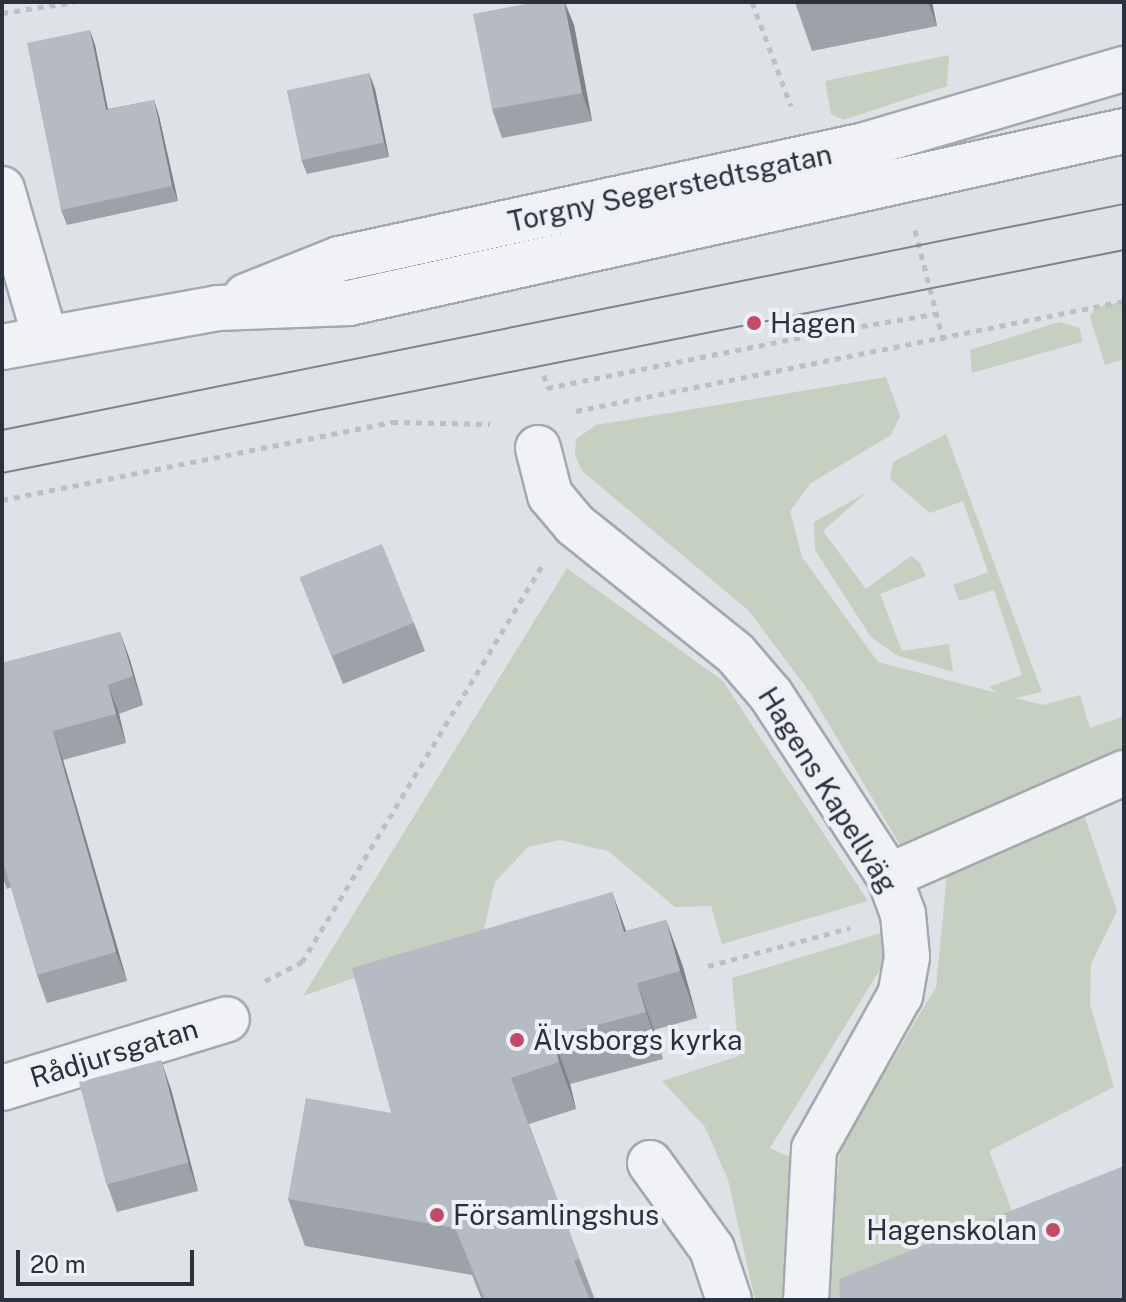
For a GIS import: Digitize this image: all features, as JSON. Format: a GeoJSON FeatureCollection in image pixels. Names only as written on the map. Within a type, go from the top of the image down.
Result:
{"type":"FeatureCollection","features":[{"type":"Feature","properties":{"kind":"street","name":"Torgny Segerstedtsgatan"},"geometry":{"type":"LineString","coordinates":[[218,308],[339,259],[865,145],[1124,69]]}},
{"type":"Feature","properties":{"kind":"street","name":"Torgny Segerstedtsgatan"},"geometry":{"type":"LineString","coordinates":[[2,347],[218,308],[349,303],[1124,131]]}},
{"type":"Feature","properties":{"kind":"street"},"geometry":{"type":"LineString","coordinates":[[2,189],[45,337]]}},
{"type":"Feature","properties":{"kind":"street","name":"Hagens Kapellväg"},"geometry":{"type":"LineString","coordinates":[[538,448],[550,495],[574,524],[735,653],[771,695],[896,895],[900,995],[814,1149],[806,1300]]}},
{"type":"Feature","properties":{"kind":"street"},"geometry":{"type":"LineString","coordinates":[[896,895],[1124,773]]}},
{"type":"Feature","properties":{"kind":"street","name":"Rådjursgatan"},"geometry":{"type":"LineString","coordinates":[[2,1088],[227,1019]]}},
{"type":"Feature","properties":{"kind":"street"},"geometry":{"type":"LineString","coordinates":[[650,1163],[712,1249],[729,1300]]}},
{"type":"Feature","properties":{"kind":"path"},"geometry":{"type":"LineString","coordinates":[[2,13],[74,2]]}},
{"type":"Feature","properties":{"kind":"path"},"geometry":{"type":"LineString","coordinates":[[752,2],[796,123]]}},
{"type":"Feature","properties":{"kind":"path"},"geometry":{"type":"LineString","coordinates":[[544,375],[547,388],[826,329],[935,314]]}},
{"type":"Feature","properties":{"kind":"path"},"geometry":{"type":"LineString","coordinates":[[248,981],[277,981],[302,962],[574,524]]}},
{"type":"Feature","properties":{"kind":"path"},"geometry":{"type":"LineString","coordinates":[[708,966],[896,895]]}},
{"type":"Feature","properties":{"kind":"green space"},"geometry":{"type":"Polygon","coordinates":[[[949,55],[947,86],[843,120],[831,114],[825,81],[949,55]]]}},
{"type":"Feature","properties":{"kind":"green space"},"geometry":{"type":"Polygon","coordinates":[[[1124,301],[1124,359],[1105,365],[1090,317],[1095,308],[1124,301]]]}},
{"type":"Feature","properties":{"kind":"green space"},"geometry":{"type":"Polygon","coordinates":[[[1059,322],[1080,328],[1082,342],[972,373],[970,350],[1059,322]]]}},
{"type":"Feature","properties":{"kind":"green space"},"geometry":{"type":"Polygon","coordinates":[[[886,377],[900,416],[891,435],[811,483],[790,511],[802,557],[878,662],[997,693],[989,687],[1022,675],[994,590],[959,601],[953,585],[988,572],[963,501],[930,513],[890,479],[893,462],[946,434],[1042,692],[1015,698],[1043,705],[1080,695],[1090,728],[1124,716],[1124,747],[900,845],[811,694],[749,611],[582,471],[575,454],[576,439],[596,425],[886,377]]]}},
{"type":"Feature","properties":{"kind":"green space"},"geometry":{"type":"Polygon","coordinates":[[[867,492],[823,531],[866,589],[911,556],[920,563],[926,576],[880,594],[902,651],[949,644],[953,672],[896,655],[871,637],[815,550],[814,522],[867,492]]]}},
{"type":"Feature","properties":{"kind":"green space"},"geometry":{"type":"Polygon","coordinates":[[[567,568],[723,681],[868,901],[722,944],[711,906],[675,907],[608,851],[560,840],[528,847],[495,882],[483,933],[303,996],[567,568]]]}},
{"type":"Feature","properties":{"kind":"green space"},"geometry":{"type":"Polygon","coordinates":[[[1084,815],[1117,911],[1091,964],[1090,1004],[1114,1087],[989,1151],[1023,1239],[861,1300],[822,1300],[841,1145],[936,987],[947,874],[1084,815]]]}},
{"type":"Feature","properties":{"kind":"green space"},"geometry":{"type":"Polygon","coordinates":[[[884,932],[887,958],[770,1148],[803,1163],[795,1300],[755,1300],[728,1180],[705,1127],[662,1081],[739,1056],[732,978],[884,932]]]}},
{"type":"Feature","properties":{"kind":"building"},"geometry":{"type":"Polygon","coordinates":[[[536,2],[564,2],[582,93],[492,109],[473,14],[536,2]]]}},
{"type":"Feature","properties":{"kind":"building"},"geometry":{"type":"Polygon","coordinates":[[[90,30],[106,110],[154,100],[172,186],[61,210],[27,43],[90,30]]]}},
{"type":"Feature","properties":{"kind":"building"},"geometry":{"type":"Polygon","coordinates":[[[369,73],[384,142],[302,160],[287,90],[369,73]]]}},
{"type":"Feature","properties":{"kind":"building"},"geometry":{"type":"Polygon","coordinates":[[[382,544],[414,623],[331,656],[299,577],[382,544]]]}},
{"type":"Feature","properties":{"kind":"building"},"geometry":{"type":"Polygon","coordinates":[[[120,632],[133,676],[108,685],[116,714],[53,731],[116,952],[37,975],[2,858],[2,663],[120,632]]]}},
{"type":"Feature","properties":{"kind":"building"},"geometry":{"type":"Polygon","coordinates":[[[612,892],[624,932],[666,920],[680,971],[637,983],[646,1012],[553,1037],[559,1062],[511,1078],[579,1258],[574,1261],[590,1300],[485,1300],[455,1228],[288,1199],[306,1098],[391,1113],[352,968],[612,892]]]}},
{"type":"Feature","properties":{"kind":"building"},"geometry":{"type":"Polygon","coordinates":[[[161,1060],[188,1162],[106,1184],[79,1082],[161,1060]]]}},
{"type":"Feature","properties":{"kind":"building","name":"Hagenskolan"},"geometry":{"type":"Polygon","coordinates":[[[1124,1166],[1124,1300],[840,1300],[839,1279],[1124,1166]]]}},
{"type":"Feature","properties":{"kind":"tram line"},"geometry":{"type":"LineString","coordinates":[[2,430],[1124,204]]}},
{"type":"Feature","properties":{"kind":"tram line"},"geometry":{"type":"LineString","coordinates":[[2,473],[1124,250]]}},
{"type":"Feature","properties":{"kind":"place","name":"Hagen"},"geometry":{"type":"Point","coordinates":[754,323]}},
{"type":"Feature","properties":{"kind":"place","name":"Älvsborgs kyrka"},"geometry":{"type":"Point","coordinates":[517,1040]}},
{"type":"Feature","properties":{"kind":"place","name":"Församlingshus"},"geometry":{"type":"Point","coordinates":[437,1215]}},
{"type":"Feature","properties":{"kind":"place","name":"Hagenskolan"},"geometry":{"type":"Point","coordinates":[1053,1230]}}]}
